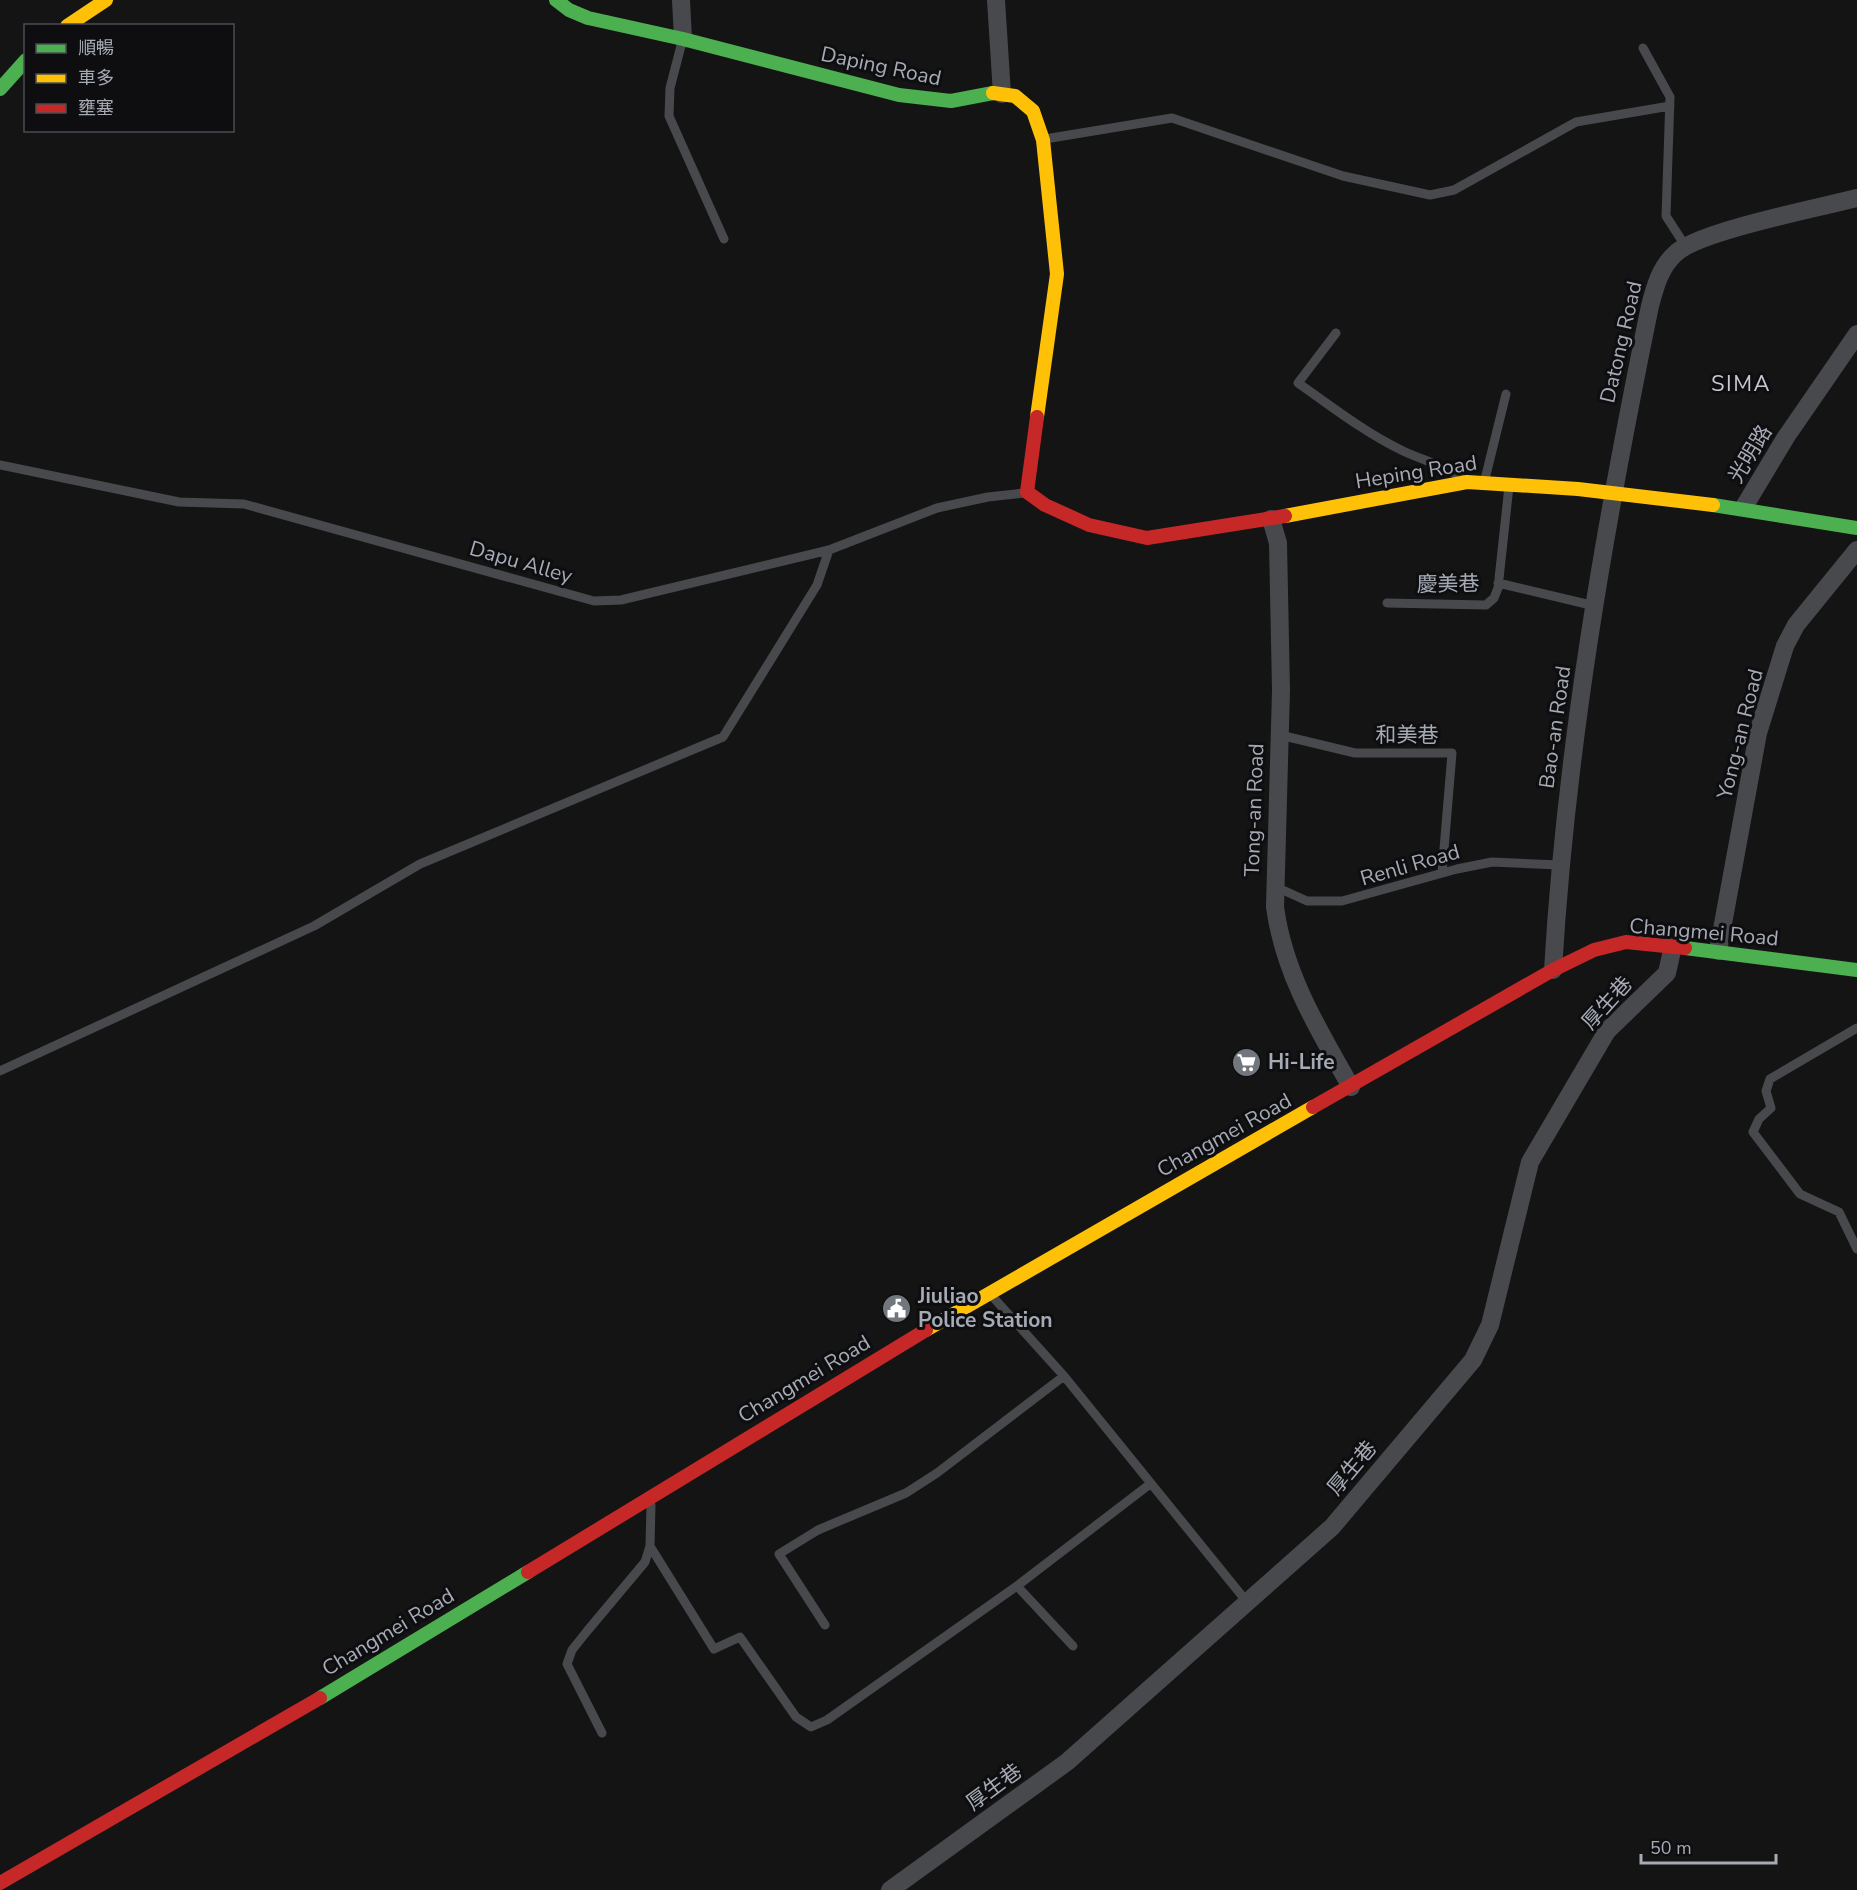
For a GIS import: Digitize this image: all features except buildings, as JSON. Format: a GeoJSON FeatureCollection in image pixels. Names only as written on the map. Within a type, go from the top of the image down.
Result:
{"type":"FeatureCollection","features":[{"type":"Feature","properties":{"kind":"main road"},"geometry":{"type":"LineString","coordinates":[[70,24],[106,0]]}},
{"type":"Feature","properties":{"kind":"main road","name":"Daping Road"},"geometry":{"type":"LineString","coordinates":[[556,0],[569,10],[588,18],[683,39],[899,95],[951,101],[993,93],[1002,94]]}},
{"type":"Feature","properties":{"kind":"main road"},"geometry":{"type":"LineString","coordinates":[[0,89],[24,62]]}},
{"type":"Feature","properties":{"kind":"main road"},"geometry":{"type":"LineString","coordinates":[[1002,94],[1015,96],[1033,111],[1043,140],[1057,274],[1027,492]]}},
{"type":"Feature","properties":{"kind":"main road","name":"Heping Road"},"geometry":{"type":"LineString","coordinates":[[1027,492],[1045,506],[1089,525],[1147,538],[1271,519],[1467,482],[1510,483],[1612,492],[1744,507],[1857,528]]}},
{"type":"Feature","properties":{"kind":"main road","name":"Changmei Road"},"geometry":{"type":"LineString","coordinates":[[0,1883],[310,1704],[989,1292],[1553,970],[1594,950],[1626,942],[1718,951],[1857,970]]}},
{"type":"Feature","properties":{"kind":"street"},"geometry":{"type":"LineString","coordinates":[[681,0],[683,39]]}},
{"type":"Feature","properties":{"kind":"street"},"geometry":{"type":"LineString","coordinates":[[996,0],[1002,94]]}},
{"type":"Feature","properties":{"kind":"street","name":"Datong Road"},"geometry":{"type":"LineString","coordinates":[[1612,492],[1650,306],[1658,277],[1676,253],[1700,238],[1857,198]]}},
{"type":"Feature","properties":{"kind":"street","name":"光明路"},"geometry":{"type":"LineString","coordinates":[[1744,507],[1785,437],[1857,334]]}},
{"type":"Feature","properties":{"kind":"street","name":"Bao-an Road"},"geometry":{"type":"LineString","coordinates":[[1553,970],[1559,865],[1612,492]]}},
{"type":"Feature","properties":{"kind":"street","name":"Tong-an Road"},"geometry":{"type":"LineString","coordinates":[[1271,519],[1278,543],[1280,735],[1274,886],[1279,939],[1299,995],[1351,1087]]}},
{"type":"Feature","properties":{"kind":"street","name":"Yong-an Road"},"geometry":{"type":"LineString","coordinates":[[1718,951],[1758,733],[1785,646],[1796,625],[1857,550]]}},
{"type":"Feature","properties":{"kind":"street","name":"厚生巷"},"geometry":{"type":"LineString","coordinates":[[890,1890],[1067,1762],[1332,1527],[1473,1360],[1490,1325],[1530,1162],[1607,1031],[1667,973],[1673,946]]}},
{"type":"Feature","properties":{"kind":"lane"},"geometry":{"type":"LineString","coordinates":[[683,39],[670,88],[669,116],[724,239]]}},
{"type":"Feature","properties":{"kind":"lane"},"geometry":{"type":"LineString","coordinates":[[1643,48],[1670,97],[1666,216],[1686,247]]}},
{"type":"Feature","properties":{"kind":"lane"},"geometry":{"type":"LineString","coordinates":[[1043,140],[1173,118],[1343,176],[1430,195],[1454,190],[1576,122],[1670,106]]}},
{"type":"Feature","properties":{"kind":"lane"},"geometry":{"type":"LineString","coordinates":[[1336,333],[1298,383],[1365,430],[1401,450],[1447,468],[1467,482]]}},
{"type":"Feature","properties":{"kind":"lane"},"geometry":{"type":"LineString","coordinates":[[1485,482],[1506,394]]}},
{"type":"Feature","properties":{"kind":"lane","name":"Dapu Alley"},"geometry":{"type":"LineString","coordinates":[[0,465],[179,502],[244,504],[594,602],[621,600],[829,550],[937,508],[988,497],[1027,492]]}},
{"type":"Feature","properties":{"kind":"lane","name":"慶美巷"},"geometry":{"type":"LineString","coordinates":[[1387,603],[1486,605],[1494,598],[1498,583],[1510,483]]}},
{"type":"Feature","properties":{"kind":"lane"},"geometry":{"type":"LineString","coordinates":[[0,1071],[314,926],[420,864],[723,737],[818,585],[829,550]]}},
{"type":"Feature","properties":{"kind":"lane","name":"慶美巷"},"geometry":{"type":"LineString","coordinates":[[1498,583],[1595,606]]}},
{"type":"Feature","properties":{"kind":"lane","name":"和美巷"},"geometry":{"type":"LineString","coordinates":[[1280,735],[1355,753],[1452,753],[1442,873]]}},
{"type":"Feature","properties":{"kind":"lane","name":"Renli Road"},"geometry":{"type":"LineString","coordinates":[[1274,886],[1307,901],[1342,901],[1442,873],[1492,862],[1559,865]]}},
{"type":"Feature","properties":{"kind":"lane"},"geometry":{"type":"LineString","coordinates":[[1857,1028],[1770,1079],[1766,1091],[1771,1108],[1759,1119],[1753,1132],[1800,1194],[1839,1212],[1857,1249]]}},
{"type":"Feature","properties":{"kind":"lane"},"geometry":{"type":"LineString","coordinates":[[989,1292],[1064,1376],[1247,1602]]}},
{"type":"Feature","properties":{"kind":"lane"},"geometry":{"type":"LineString","coordinates":[[825,1625],[779,1554],[819,1530],[906,1493],[937,1473],[1064,1376]]}},
{"type":"Feature","properties":{"kind":"lane"},"geometry":{"type":"LineString","coordinates":[[650,1546],[714,1649],[740,1637],[796,1718],[811,1727],[827,1720],[1017,1586],[1150,1484]]}},
{"type":"Feature","properties":{"kind":"lane"},"geometry":{"type":"LineString","coordinates":[[602,1733],[567,1664],[577,1643],[645,1562],[650,1546],[651,1496]]}},
{"type":"Feature","properties":{"kind":"lane"},"geometry":{"type":"LineString","coordinates":[[1017,1586],[1073,1646]]}},
{"type":"Feature","properties":{"kind":"traffic: fast"},"geometry":{"type":"LineString","coordinates":[[556,0],[569,10],[588,18],[683,39],[899,95],[951,101],[993,93]]}},
{"type":"Feature","properties":{"kind":"traffic: fast"},"geometry":{"type":"LineString","coordinates":[[0,89],[24,62]]}},
{"type":"Feature","properties":{"kind":"traffic: fast"},"geometry":{"type":"LineString","coordinates":[[1713,505],[1857,528]]}},
{"type":"Feature","properties":{"kind":"traffic: fast"},"geometry":{"type":"LineString","coordinates":[[1685,948],[1857,970]]}},
{"type":"Feature","properties":{"kind":"traffic: fast"},"geometry":{"type":"LineString","coordinates":[[320,1698],[528,1572]]}},
{"type":"Feature","properties":{"kind":"traffic: slow"},"geometry":{"type":"LineString","coordinates":[[70,24],[106,0]]}},
{"type":"Feature","properties":{"kind":"traffic: slow"},"geometry":{"type":"LineString","coordinates":[[993,93],[1015,96],[1033,111],[1043,140],[1057,274],[1037,417]]}},
{"type":"Feature","properties":{"kind":"traffic: slow"},"geometry":{"type":"LineString","coordinates":[[1285,516],[1467,482],[1578,489],[1713,505]]}},
{"type":"Feature","properties":{"kind":"traffic: slow"},"geometry":{"type":"LineString","coordinates":[[926,1330],[1313,1107]]}},
{"type":"Feature","properties":{"kind":"traffic: jam"},"geometry":{"type":"LineString","coordinates":[[1037,417],[1027,492],[1045,505],[1089,525],[1147,538],[1285,516]]}},
{"type":"Feature","properties":{"kind":"traffic: jam"},"geometry":{"type":"LineString","coordinates":[[1313,1107],[1553,970],[1594,950],[1626,942],[1685,948]]}},
{"type":"Feature","properties":{"kind":"traffic: jam"},"geometry":{"type":"LineString","coordinates":[[528,1572],[926,1330]]}},
{"type":"Feature","properties":{"kind":"traffic: jam"},"geometry":{"type":"LineString","coordinates":[[0,1883],[320,1698]]}},
{"type":"Feature","properties":{"kind":"place","name":"Hi-Life"},"geometry":{"type":"Point","coordinates":[1247,1062]}},
{"type":"Feature","properties":{"kind":"place","name":"Jiuliao Police Station"},"geometry":{"type":"Point","coordinates":[897,1308]}},
{"type":"Feature","properties":{"kind":"district","name":"SIMA"},"geometry":{"type":"Point","coordinates":[1741,384]}}]}
